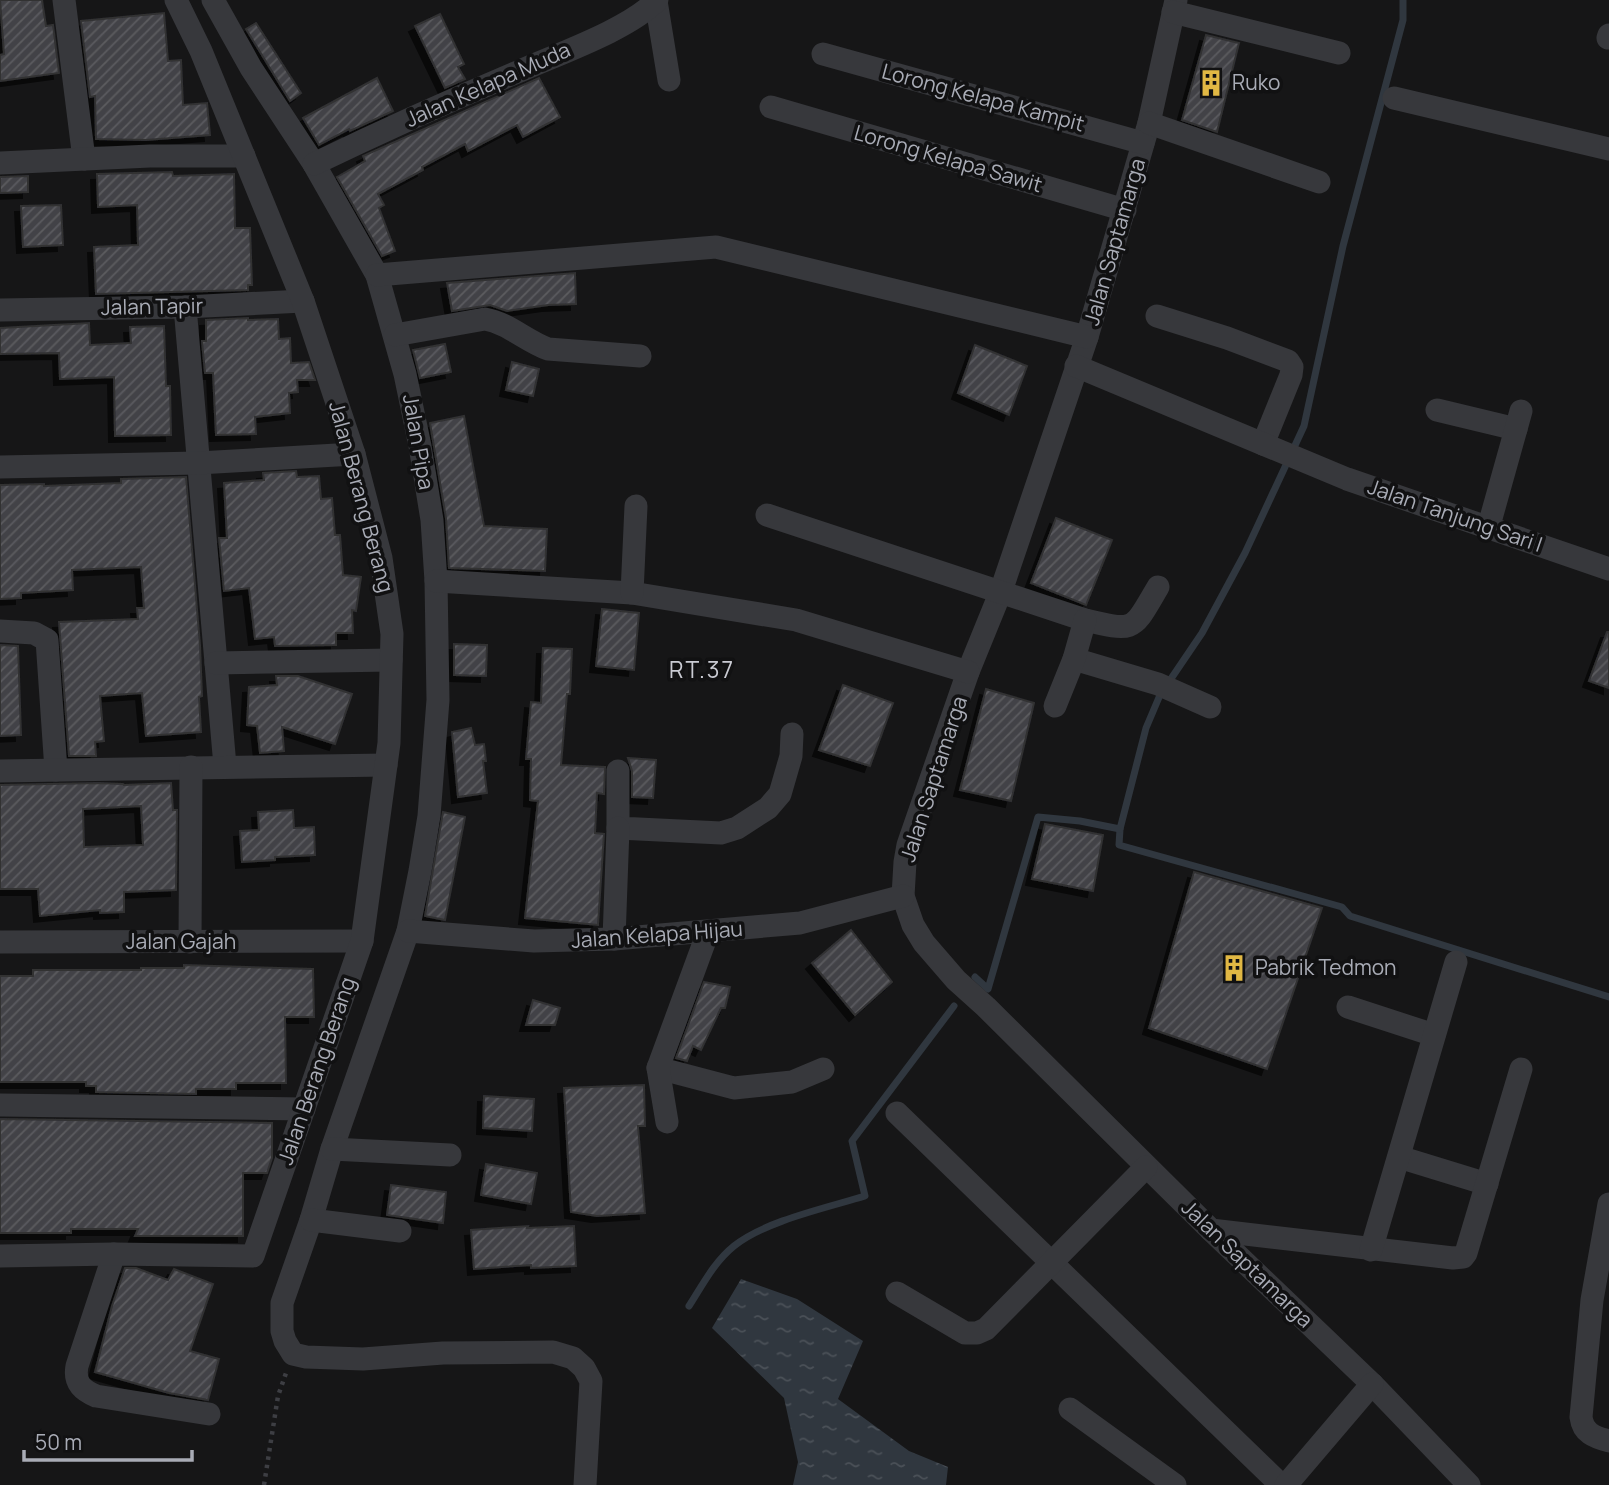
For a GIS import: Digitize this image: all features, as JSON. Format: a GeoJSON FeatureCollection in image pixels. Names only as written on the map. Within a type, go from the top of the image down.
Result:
{"type":"FeatureCollection","features":[{"type":"Feature","properties":{"kind":"street"},"geometry":{"type":"LineString","coordinates":[[64,0],[84,159]]}},
{"type":"Feature","properties":{"kind":"street","name":"Jalan Berang Berang"},"geometry":{"type":"LineString","coordinates":[[114,1254],[254,1256],[362,941],[386,765],[392,634],[388,595],[354,454],[303,301],[201,51],[176,0]]}},
{"type":"Feature","properties":{"kind":"street","name":"Jalan Pipa"},"geometry":{"type":"LineString","coordinates":[[213,0],[251,68],[314,164],[377,275],[396,335],[408,386],[430,508],[436,581],[438,700],[429,816],[408,931],[282,1303],[282,1331],[293,1354]]}},
{"type":"Feature","properties":{"kind":"street"},"geometry":{"type":"LineString","coordinates":[[657,0],[669,80]]}},
{"type":"Feature","properties":{"kind":"street","name":"Jalan Kelapa Muda"},"geometry":{"type":"LineString","coordinates":[[314,164],[644,14],[657,0]]}},
{"type":"Feature","properties":{"kind":"street"},"geometry":{"type":"LineString","coordinates":[[1175,6],[1339,53]]}},
{"type":"Feature","properties":{"kind":"street","name":"Jalan Saptamarga"},"geometry":{"type":"LineString","coordinates":[[1175,6],[1146,133],[1087,337],[1001,591],[968,672],[908,845],[903,896],[913,925],[924,943],[956,980],[1372,1384],[1469,1485]]}},
{"type":"Feature","properties":{"kind":"street","name":"Lorong Kelapa Kampit"},"geometry":{"type":"LineString","coordinates":[[823,54],[1146,133],[1319,182]]}},
{"type":"Feature","properties":{"kind":"street"},"geometry":{"type":"LineString","coordinates":[[1394,98],[1609,149]]}},
{"type":"Feature","properties":{"kind":"street","name":"Lorong Kelapa Sawit"},"geometry":{"type":"LineString","coordinates":[[771,107],[1125,210]]}},
{"type":"Feature","properties":{"kind":"street"},"geometry":{"type":"LineString","coordinates":[[0,163],[150,156],[244,156]]}},
{"type":"Feature","properties":{"kind":"street"},"geometry":{"type":"LineString","coordinates":[[377,275],[716,247],[1087,337]]}},
{"type":"Feature","properties":{"kind":"street","name":"Jalan Tapir"},"geometry":{"type":"LineString","coordinates":[[0,310],[186,307],[303,301]]}},
{"type":"Feature","properties":{"kind":"street"},"geometry":{"type":"LineString","coordinates":[[186,307],[225,766]]}},
{"type":"Feature","properties":{"kind":"street"},"geometry":{"type":"LineString","coordinates":[[1076,366],[1271,447],[1291,375],[1292,367],[1288,361],[1227,338],[1157,317]]}},
{"type":"Feature","properties":{"kind":"street"},"geometry":{"type":"LineString","coordinates":[[396,335],[485,319],[495,321],[534,344],[548,349],[640,356]]}},
{"type":"Feature","properties":{"kind":"street"},"geometry":{"type":"LineString","coordinates":[[1437,410],[1519,420],[1488,529]]}},
{"type":"Feature","properties":{"kind":"street","name":"Jalan Tanjung Sari I"},"geometry":{"type":"LineString","coordinates":[[1271,447],[1347,479],[1609,569]]}},
{"type":"Feature","properties":{"kind":"street"},"geometry":{"type":"LineString","coordinates":[[0,467],[198,463],[354,454]]}},
{"type":"Feature","properties":{"kind":"street"},"geometry":{"type":"LineString","coordinates":[[632,593],[636,506]]}},
{"type":"Feature","properties":{"kind":"street"},"geometry":{"type":"LineString","coordinates":[[768,515],[1085,620],[1127,628],[1144,612],[1158,587]]}},
{"type":"Feature","properties":{"kind":"street"},"geometry":{"type":"LineString","coordinates":[[436,581],[632,593],[796,620],[968,672]]}},
{"type":"Feature","properties":{"kind":"street"},"geometry":{"type":"LineString","coordinates":[[1055,706],[1074,659],[1085,620]]}},
{"type":"Feature","properties":{"kind":"street"},"geometry":{"type":"LineString","coordinates":[[0,631],[34,633],[47,640],[57,770]]}},
{"type":"Feature","properties":{"kind":"street"},"geometry":{"type":"LineString","coordinates":[[1074,659],[1164,686],[1210,707]]}},
{"type":"Feature","properties":{"kind":"street"},"geometry":{"type":"LineString","coordinates":[[216,663],[391,660]]}},
{"type":"Feature","properties":{"kind":"street"},"geometry":{"type":"LineString","coordinates":[[618,828],[721,833],[737,828],[768,808],[780,794],[791,756],[793,734]]}},
{"type":"Feature","properties":{"kind":"street"},"geometry":{"type":"LineString","coordinates":[[0,771],[386,765]]}},
{"type":"Feature","properties":{"kind":"street"},"geometry":{"type":"LineString","coordinates":[[190,942],[191,767]]}},
{"type":"Feature","properties":{"kind":"street"},"geometry":{"type":"LineString","coordinates":[[614,939],[618,771]]}},
{"type":"Feature","properties":{"kind":"street","name":"Jalan Kelapa Hijau"},"geometry":{"type":"LineString","coordinates":[[408,931],[534,941],[614,939],[800,923],[903,896]]}},
{"type":"Feature","properties":{"kind":"street"},"geometry":{"type":"LineString","coordinates":[[667,1122],[658,1068],[708,932]]}},
{"type":"Feature","properties":{"kind":"street","name":"Jalan Gajah"},"geometry":{"type":"LineString","coordinates":[[0,942],[362,941]]}},
{"type":"Feature","properties":{"kind":"street"},"geometry":{"type":"LineString","coordinates":[[1371,1250],[1456,962]]}},
{"type":"Feature","properties":{"kind":"street"},"geometry":{"type":"LineString","coordinates":[[1348,1007],[1434,1035]]}},
{"type":"Feature","properties":{"kind":"street"},"geometry":{"type":"LineString","coordinates":[[658,1068],[734,1088],[792,1082],[823,1069]]}},
{"type":"Feature","properties":{"kind":"street"},"geometry":{"type":"LineString","coordinates":[[1211,1230],[1371,1250],[1463,1257],[1521,1069]]}},
{"type":"Feature","properties":{"kind":"street"},"geometry":{"type":"LineString","coordinates":[[0,1105],[304,1109]]}},
{"type":"Feature","properties":{"kind":"street"},"geometry":{"type":"LineString","coordinates":[[897,1113],[1284,1485],[1372,1384]]}},
{"type":"Feature","properties":{"kind":"street"},"geometry":{"type":"LineString","coordinates":[[332,1149],[450,1155]]}},
{"type":"Feature","properties":{"kind":"street"},"geometry":{"type":"LineString","coordinates":[[1399,1157],[1487,1184]]}},
{"type":"Feature","properties":{"kind":"street"},"geometry":{"type":"LineString","coordinates":[[897,1293],[965,1334],[986,1329],[1146,1167]]}},
{"type":"Feature","properties":{"kind":"street"},"geometry":{"type":"LineString","coordinates":[[1609,1204],[1601,1302],[1586,1353],[1581,1421],[1591,1436],[1609,1441]]}},
{"type":"Feature","properties":{"kind":"street"},"geometry":{"type":"LineString","coordinates":[[311,1220],[400,1231]]}},
{"type":"Feature","properties":{"kind":"street"},"geometry":{"type":"LineString","coordinates":[[0,1256],[114,1254],[77,1366],[76,1377],[80,1387],[96,1396],[209,1414]]}},
{"type":"Feature","properties":{"kind":"street"},"geometry":{"type":"LineString","coordinates":[[293,1354],[363,1359],[512,1351],[553,1352],[573,1358],[584,1368],[591,1381],[585,1485]]}},
{"type":"Feature","properties":{"kind":"street"},"geometry":{"type":"LineString","coordinates":[[1070,1409],[1175,1485]]}},
{"type":"Feature","properties":{"kind":"path"},"geometry":{"type":"LineString","coordinates":[[264,1485],[278,1396],[293,1354]]}},
{"type":"Feature","properties":{"kind":"water"},"geometry":{"type":"Polygon","coordinates":[[[741,1279],[797,1299],[863,1341],[838,1399],[909,1451],[948,1467],[946,1485],[793,1485],[798,1462],[784,1398],[712,1328],[741,1279]]]}},
{"type":"Feature","properties":{"kind":"building"},"geometry":{"type":"Polygon","coordinates":[[[0,0],[42,0],[46,26],[53,25],[59,73],[0,81],[0,55],[4,54],[0,0]]]}},
{"type":"Feature","properties":{"kind":"building"},"geometry":{"type":"Polygon","coordinates":[[[164,13],[168,61],[181,60],[183,105],[207,103],[210,135],[146,140],[96,139],[95,96],[90,97],[81,21],[164,13]]]}},
{"type":"Feature","properties":{"kind":"building"},"geometry":{"type":"Polygon","coordinates":[[[440,14],[464,64],[458,67],[465,79],[445,88],[415,26],[440,14]]]}},
{"type":"Feature","properties":{"kind":"building"},"geometry":{"type":"Polygon","coordinates":[[[256,23],[301,93],[290,101],[246,29],[256,23]]]}},
{"type":"Feature","properties":{"kind":"building","name":"Ruko"},"geometry":{"type":"Polygon","coordinates":[[[1206,35],[1239,43],[1217,132],[1182,120],[1206,35]]]}},
{"type":"Feature","properties":{"kind":"building"},"geometry":{"type":"Polygon","coordinates":[[[377,78],[393,111],[319,145],[303,118],[377,78]]]}},
{"type":"Feature","properties":{"kind":"building"},"geometry":{"type":"Polygon","coordinates":[[[539,78],[560,117],[523,137],[517,125],[468,151],[465,144],[378,194],[384,205],[379,208],[395,251],[382,256],[337,177],[365,161],[363,156],[539,78]]]}},
{"type":"Feature","properties":{"kind":"building"},"geometry":{"type":"Polygon","coordinates":[[[172,172],[173,176],[234,174],[235,228],[250,228],[252,285],[248,285],[248,290],[96,294],[94,247],[138,245],[137,205],[98,207],[97,174],[172,172]]]}},
{"type":"Feature","properties":{"kind":"building"},"geometry":{"type":"Polygon","coordinates":[[[28,176],[28,192],[0,193],[0,177],[28,176]]]}},
{"type":"Feature","properties":{"kind":"building"},"geometry":{"type":"Polygon","coordinates":[[[61,205],[63,245],[23,247],[21,206],[61,205]]]}},
{"type":"Feature","properties":{"kind":"building"},"geometry":{"type":"Polygon","coordinates":[[[575,273],[576,304],[507,311],[490,305],[452,311],[447,283],[575,273]]]}},
{"type":"Feature","properties":{"kind":"building"},"geometry":{"type":"Polygon","coordinates":[[[278,319],[279,339],[290,338],[291,363],[309,362],[315,380],[297,380],[298,392],[289,393],[290,413],[255,417],[256,434],[216,435],[213,373],[205,373],[202,341],[206,341],[206,320],[278,319]]]}},
{"type":"Feature","properties":{"kind":"building"},"geometry":{"type":"Polygon","coordinates":[[[89,323],[90,345],[131,343],[130,327],[164,326],[166,386],[170,386],[171,435],[115,436],[114,377],[60,379],[59,353],[0,354],[0,328],[89,323]]]}},
{"type":"Feature","properties":{"kind":"building"},"geometry":{"type":"Polygon","coordinates":[[[445,344],[451,372],[420,378],[413,350],[445,344]]]}},
{"type":"Feature","properties":{"kind":"building"},"geometry":{"type":"Polygon","coordinates":[[[975,345],[1027,366],[1009,415],[958,393],[975,345]]]}},
{"type":"Feature","properties":{"kind":"building"},"geometry":{"type":"Polygon","coordinates":[[[512,362],[539,369],[533,396],[506,390],[512,362]]]}},
{"type":"Feature","properties":{"kind":"building"},"geometry":{"type":"Polygon","coordinates":[[[464,416],[484,526],[547,529],[545,571],[449,568],[446,518],[430,423],[464,416]]]}},
{"type":"Feature","properties":{"kind":"building"},"geometry":{"type":"Polygon","coordinates":[[[296,471],[297,477],[319,476],[321,499],[332,498],[335,535],[340,535],[343,575],[361,577],[356,611],[352,610],[353,633],[336,633],[336,645],[275,646],[274,637],[255,639],[249,588],[224,591],[219,538],[227,538],[224,483],[264,480],[263,473],[296,471]]]}},
{"type":"Feature","properties":{"kind":"building"},"geometry":{"type":"Polygon","coordinates":[[[186,477],[200,645],[201,732],[146,736],[142,693],[100,696],[104,741],[95,742],[96,756],[69,756],[59,622],[138,619],[137,608],[144,608],[141,567],[72,570],[73,590],[21,593],[21,598],[0,599],[0,485],[121,483],[121,479],[186,477]]]}},
{"type":"Feature","properties":{"kind":"building"},"geometry":{"type":"Polygon","coordinates":[[[1056,518],[1112,540],[1086,605],[1031,583],[1056,518]]]}},
{"type":"Feature","properties":{"kind":"building"},"geometry":{"type":"Polygon","coordinates":[[[602,609],[639,613],[634,670],[596,666],[602,609]]]}},
{"type":"Feature","properties":{"kind":"building"},"geometry":{"type":"Polygon","coordinates":[[[1609,632],[1609,688],[1589,681],[1609,632]]]}},
{"type":"Feature","properties":{"kind":"building"},"geometry":{"type":"Polygon","coordinates":[[[454,644],[487,645],[486,676],[454,675],[454,644]]]}},
{"type":"Feature","properties":{"kind":"building"},"geometry":{"type":"Polygon","coordinates":[[[0,645],[18,646],[21,735],[0,736],[0,645]]]}},
{"type":"Feature","properties":{"kind":"building"},"geometry":{"type":"Polygon","coordinates":[[[543,648],[572,649],[570,694],[567,694],[561,765],[605,767],[604,794],[597,793],[595,833],[604,834],[598,925],[525,918],[538,801],[530,800],[531,759],[526,759],[531,702],[541,703],[543,648]]]}},
{"type":"Feature","properties":{"kind":"building"},"geometry":{"type":"Polygon","coordinates":[[[276,676],[298,676],[352,694],[335,744],[282,727],[284,751],[260,753],[257,726],[247,725],[249,687],[277,685],[276,676]]]}},
{"type":"Feature","properties":{"kind":"building"},"geometry":{"type":"Polygon","coordinates":[[[843,685],[893,703],[870,766],[819,750],[843,685]]]}},
{"type":"Feature","properties":{"kind":"building"},"geometry":{"type":"Polygon","coordinates":[[[986,689],[1034,703],[1011,801],[960,790],[986,689]]]}},
{"type":"Feature","properties":{"kind":"building"},"geometry":{"type":"Polygon","coordinates":[[[471,728],[475,745],[484,744],[487,793],[458,797],[452,732],[471,728]]]}},
{"type":"Feature","properties":{"kind":"building"},"geometry":{"type":"Polygon","coordinates":[[[628,758],[656,760],[653,798],[632,797],[632,771],[628,758]]]}},
{"type":"Feature","properties":{"kind":"building"},"geometry":{"type":"Polygon","coordinates":[[[171,783],[173,810],[177,810],[176,890],[124,892],[124,912],[100,913],[100,910],[40,916],[38,889],[0,889],[0,785],[171,783]],[[141,806],[83,809],[84,847],[143,845],[141,806]]]}},
{"type":"Feature","properties":{"kind":"building"},"geometry":{"type":"Polygon","coordinates":[[[293,810],[294,828],[314,827],[315,855],[242,862],[240,831],[259,830],[258,812],[293,810]]]}},
{"type":"Feature","properties":{"kind":"building"},"geometry":{"type":"Polygon","coordinates":[[[443,812],[465,817],[445,920],[425,916],[443,812]]]}},
{"type":"Feature","properties":{"kind":"building"},"geometry":{"type":"Polygon","coordinates":[[[1045,824],[1103,835],[1093,891],[1032,879],[1045,824]]]}},
{"type":"Feature","properties":{"kind":"building","name":"Pabrik Tedmon"},"geometry":{"type":"Polygon","coordinates":[[[1194,872],[1322,908],[1267,1069],[1149,1028],[1194,872]]]}},
{"type":"Feature","properties":{"kind":"building"},"geometry":{"type":"Polygon","coordinates":[[[851,930],[892,982],[855,1015],[812,963],[851,930]]]}},
{"type":"Feature","properties":{"kind":"building"},"geometry":{"type":"Polygon","coordinates":[[[184,965],[313,969],[314,1017],[285,1017],[286,1083],[236,1083],[236,1089],[196,1089],[196,1094],[96,1092],[96,1086],[86,1086],[86,1082],[0,1082],[0,976],[33,976],[33,970],[141,970],[184,968],[184,965]]]}},
{"type":"Feature","properties":{"kind":"building"},"geometry":{"type":"Polygon","coordinates":[[[704,982],[730,987],[725,1008],[721,1008],[701,1050],[693,1046],[687,1061],[676,1058],[704,982]]]}},
{"type":"Feature","properties":{"kind":"building"},"geometry":{"type":"Polygon","coordinates":[[[533,1000],[560,1008],[555,1025],[526,1025],[533,1000]]]}},
{"type":"Feature","properties":{"kind":"building"},"geometry":{"type":"Polygon","coordinates":[[[644,1085],[645,1126],[638,1126],[645,1213],[597,1216],[571,1212],[564,1088],[644,1085]]]}},
{"type":"Feature","properties":{"kind":"building"},"geometry":{"type":"Polygon","coordinates":[[[484,1096],[534,1099],[532,1131],[483,1128],[484,1096]]]}},
{"type":"Feature","properties":{"kind":"building"},"geometry":{"type":"Polygon","coordinates":[[[0,1119],[272,1123],[272,1158],[267,1173],[243,1173],[243,1236],[135,1236],[138,1229],[0,1233],[0,1119]]]}},
{"type":"Feature","properties":{"kind":"building"},"geometry":{"type":"Polygon","coordinates":[[[486,1164],[537,1173],[531,1204],[481,1195],[486,1164]]]}},
{"type":"Feature","properties":{"kind":"building"},"geometry":{"type":"Polygon","coordinates":[[[391,1185],[446,1192],[443,1223],[387,1215],[391,1185]]]}},
{"type":"Feature","properties":{"kind":"building"},"geometry":{"type":"Polygon","coordinates":[[[528,1226],[527,1228],[574,1226],[576,1266],[531,1268],[531,1265],[474,1269],[471,1230],[528,1226]]]}},
{"type":"Feature","properties":{"kind":"building"},"geometry":{"type":"Polygon","coordinates":[[[125,1268],[136,1268],[168,1280],[174,1269],[213,1284],[190,1351],[219,1359],[208,1400],[169,1393],[95,1372],[125,1268]]]}},
{"type":"Feature","properties":{"kind":"waterway"},"geometry":{"type":"LineString","coordinates":[[975,977],[988,989],[1038,817],[1080,821],[1120,829],[1146,728],[1160,695],[1202,633],[1245,553],[1304,426],[1343,246],[1403,20],[1403,0]]}},
{"type":"Feature","properties":{"kind":"waterway"},"geometry":{"type":"LineString","coordinates":[[1120,829],[1119,845],[1342,907],[1350,916],[1609,997]]}},
{"type":"Feature","properties":{"kind":"waterway"},"geometry":{"type":"LineString","coordinates":[[689,1306],[720,1259],[747,1237],[796,1216],[865,1196],[852,1141],[954,1006]]}},
{"type":"Feature","properties":{"kind":"place","name":"Ruko"},"geometry":{"type":"Point","coordinates":[1211,83]}},
{"type":"Feature","properties":{"kind":"place","name":"Pabrik Tedmon"},"geometry":{"type":"Point","coordinates":[1234,968]}},
{"type":"Feature","properties":{"kind":"district","name":"RT.37"},"geometry":{"type":"Point","coordinates":[702,670]}}]}
